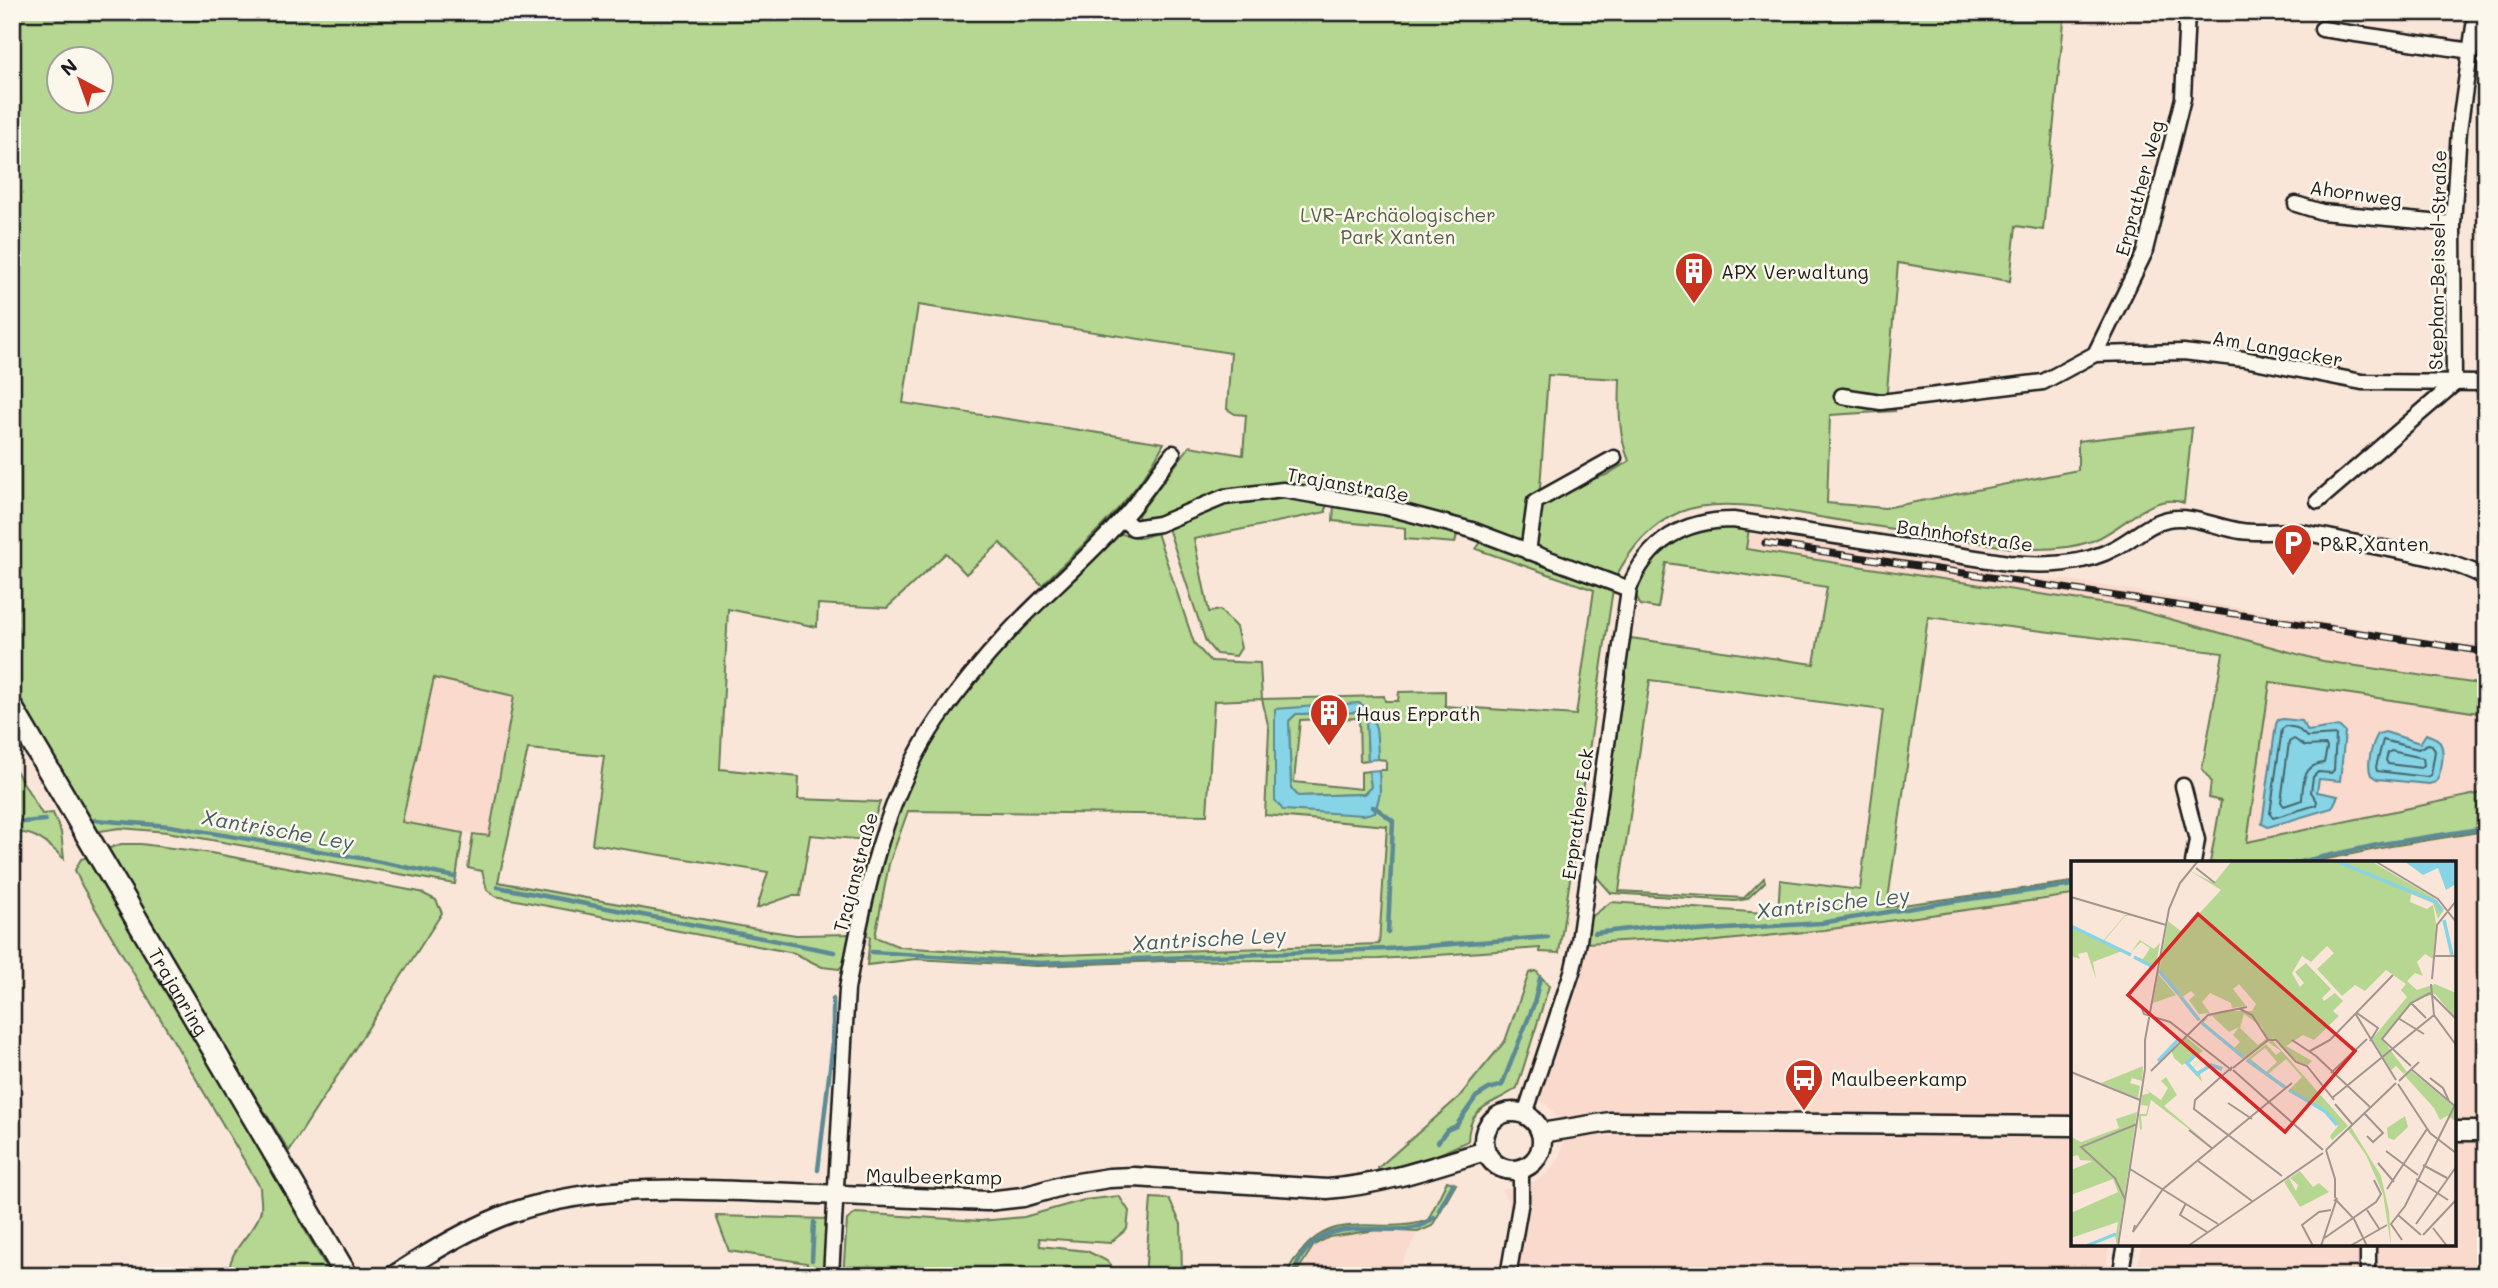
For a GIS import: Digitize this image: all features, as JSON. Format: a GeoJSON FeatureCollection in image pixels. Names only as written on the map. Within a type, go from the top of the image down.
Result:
{"type":"FeatureCollection","features":[{"type":"Feature","properties":{"kind":"main road","name":"Trajanring"},"geometry":{"type":"LineString","coordinates":[[12,708],[347,1276]]}},
{"type":"Feature","properties":{"kind":"street","name":"Erprather Weg"},"geometry":{"type":"LineString","coordinates":[[2095,355],[2144,254],[2183,98],[2187,12]]}},
{"type":"Feature","properties":{"kind":"street","name":"Stephan-Beissel-Straße"},"geometry":{"type":"LineString","coordinates":[[2454,384],[2453,224],[2459,130],[2476,12]]}},
{"type":"Feature","properties":{"kind":"street"},"geometry":{"type":"LineString","coordinates":[[2322,29],[2471,51]]}},
{"type":"Feature","properties":{"kind":"street","name":"Ahornweg"},"geometry":{"type":"LineString","coordinates":[[2296,204],[2322,212],[2453,224]]}},
{"type":"Feature","properties":{"kind":"street","name":"Am Langacker"},"geometry":{"type":"LineString","coordinates":[[2095,355],[2183,352],[2244,359],[2362,382],[2486,383]]}},
{"type":"Feature","properties":{"kind":"street"},"geometry":{"type":"LineString","coordinates":[[1842,396],[1881,402],[2043,382],[2095,355]]}},
{"type":"Feature","properties":{"kind":"street"},"geometry":{"type":"LineString","coordinates":[[2318,501],[2454,384]]}},
{"type":"Feature","properties":{"kind":"street","name":"Trajanstraße"},"geometry":{"type":"LineString","coordinates":[[831,1276],[847,989],[880,841],[896,800],[937,722],[965,683],[1010,631],[1123,519],[1173,453]]}},
{"type":"Feature","properties":{"kind":"street"},"geometry":{"type":"LineString","coordinates":[[1528,552],[1535,502],[1614,458]]}},
{"type":"Feature","properties":{"kind":"street","name":"Trajanstraße"},"geometry":{"type":"LineString","coordinates":[[1123,519],[1133,528],[1159,524],[1224,497],[1283,490],[1384,507],[1472,530],[1629,589]]}},
{"type":"Feature","properties":{"kind":"street","name":"Bahnhofstraße"},"geometry":{"type":"LineString","coordinates":[[1677,531],[1697,522],[1733,520],[2008,563],[2045,565],[2097,556],[2157,523],[2178,518],[2242,531],[2301,533],[2370,546],[2453,565],[2486,578]]}},
{"type":"Feature","properties":{"kind":"street","name":"Erprather Eck"},"geometry":{"type":"LineString","coordinates":[[1525,1114],[1573,969],[1579,941],[1629,589],[1636,571],[1647,556],[1677,531]]}},
{"type":"Feature","properties":{"kind":"street"},"geometry":{"type":"LineString","coordinates":[[2183,786],[2197,840],[2193,861]]}},
{"type":"Feature","properties":{"kind":"street"},"geometry":{"type":"LineString","coordinates":[[1503,1114],[1525,1114],[1538,1125],[1541,1133],[1539,1156],[1521,1170],[1500,1168],[1485,1151],[1486,1129],[1493,1120],[1503,1114]]}},
{"type":"Feature","properties":{"kind":"street"},"geometry":{"type":"LineString","coordinates":[[1541,1133],[1609,1122],[2071,1126]]}},
{"type":"Feature","properties":{"kind":"street"},"geometry":{"type":"LineString","coordinates":[[2456,1131],[2486,1131]]}},
{"type":"Feature","properties":{"kind":"street","name":"Maulbeerkamp"},"geometry":{"type":"LineString","coordinates":[[393,1276],[438,1248],[501,1216],[551,1202],[595,1194],[679,1189],[987,1201],[1023,1197],[1088,1180],[1134,1177],[1327,1189],[1387,1180],[1485,1151]]}},
{"type":"Feature","properties":{"kind":"street"},"geometry":{"type":"LineString","coordinates":[[1508,1276],[1521,1201],[1521,1170]]}},
{"type":"Feature","properties":{"kind":"street"},"geometry":{"type":"LineString","coordinates":[[2120,1276],[2126,1246]]}},
{"type":"Feature","properties":{"kind":"street"},"geometry":{"type":"LineString","coordinates":[[2368,1246],[2368,1276]]}},
{"type":"Feature","properties":{"kind":"shaded area"},"geometry":{"type":"Polygon","coordinates":[[[1748,533],[2055,580],[2063,579],[2466,645],[2486,646],[2486,685],[2323,661],[2126,607],[1745,549],[1748,533]]]}},
{"type":"Feature","properties":{"kind":"shaded area"},"geometry":{"type":"Polygon","coordinates":[[[434,678],[514,696],[489,836],[402,823],[434,678]]]}},
{"type":"Feature","properties":{"kind":"shaded area"},"geometry":{"type":"Polygon","coordinates":[[[2270,682],[2486,714],[2486,792],[2247,843],[2270,682]]]}},
{"type":"Feature","properties":{"kind":"shaded area"},"geometry":{"type":"Polygon","coordinates":[[[2486,831],[2486,1276],[2136,1276],[2142,1246],[2456,1246],[2456,861],[2318,861],[2486,831]]]}},
{"type":"Feature","properties":{"kind":"shaded area"},"geometry":{"type":"Polygon","coordinates":[[[2071,895],[2071,1246],[2110,1246],[2105,1276],[1501,1276],[1511,1217],[1508,1201],[1502,1190],[1531,1184],[1548,1173],[1559,1159],[1563,1128],[1552,1110],[1540,1100],[1586,943],[1656,939],[1696,943],[1824,930],[2071,895]]]}},
{"type":"Feature","properties":{"kind":"shaded area"},"geometry":{"type":"Polygon","coordinates":[[[1377,1230],[1418,1232],[1401,1264],[1401,1276],[1297,1276],[1314,1245],[1329,1237],[1377,1230]]]}},
{"type":"Feature","properties":{"kind":"green space","name":"LVR-Archäologischer Park Xanten"},"geometry":{"type":"Polygon","coordinates":[[[12,12],[2065,12],[2043,230],[2016,226],[2010,281],[1898,263],[1887,391],[1895,411],[1830,415],[1827,503],[1885,508],[2078,470],[2078,441],[2192,428],[2184,503],[2160,502],[2137,513],[2104,536],[2082,544],[2053,549],[2012,548],[1761,507],[1718,505],[1680,512],[1659,524],[1634,548],[1615,579],[1533,547],[1538,505],[1568,487],[1606,475],[1629,461],[1621,431],[1620,379],[1548,375],[1540,488],[1535,499],[1527,497],[1523,539],[1519,543],[1388,500],[1354,492],[1285,484],[1225,491],[1146,523],[1139,521],[1138,515],[1190,446],[1243,455],[1246,415],[1235,414],[1227,409],[1231,353],[918,305],[903,403],[1164,443],[1140,482],[1109,518],[1042,585],[1000,543],[966,574],[946,553],[887,608],[818,604],[817,627],[728,609],[720,769],[799,777],[798,799],[880,802],[867,840],[810,835],[800,896],[791,896],[757,908],[768,872],[592,844],[604,756],[528,749],[498,882],[796,935],[853,934],[848,960],[839,969],[822,967],[794,953],[495,896],[487,890],[482,871],[468,868],[473,834],[489,836],[514,696],[434,678],[402,822],[463,833],[455,884],[167,832],[120,828],[94,832],[12,695],[12,12]]]}},
{"type":"Feature","properties":{"kind":"green space"},"geometry":{"type":"Polygon","coordinates":[[[1272,496],[1298,497],[1326,504],[1326,512],[1194,539],[1209,612],[1220,610],[1236,627],[1241,648],[1236,656],[1216,654],[1206,642],[1168,528],[1218,507],[1272,496]]]}},
{"type":"Feature","properties":{"kind":"green space"},"geometry":{"type":"Polygon","coordinates":[[[1334,505],[1359,507],[1458,531],[1455,543],[1405,539],[1405,528],[1333,521],[1334,505]]]}},
{"type":"Feature","properties":{"kind":"green space"},"geometry":{"type":"Polygon","coordinates":[[[1706,527],[1749,528],[1746,549],[2126,607],[2323,661],[2486,685],[2486,714],[2270,682],[2247,842],[2486,792],[2486,831],[2318,861],[2210,861],[2221,801],[2209,798],[2211,781],[2202,769],[2223,653],[1928,617],[1887,907],[2071,882],[2071,895],[1824,930],[1696,943],[1656,939],[1586,943],[1590,918],[1611,902],[1778,914],[1780,880],[1860,890],[1883,710],[1650,680],[1619,891],[1744,898],[1764,878],[1765,882],[1747,899],[1735,901],[1611,893],[1595,875],[1630,638],[1814,664],[1827,587],[1666,563],[1658,608],[1640,605],[1635,593],[1647,569],[1662,551],[1681,538],[1706,527]]]}},
{"type":"Feature","properties":{"kind":"green space"},"geometry":{"type":"Polygon","coordinates":[[[1116,533],[1141,538],[1157,533],[1194,643],[1210,661],[1260,663],[1262,699],[1384,696],[1385,701],[1398,701],[1399,692],[1445,691],[1445,706],[1576,715],[1594,590],[1476,549],[1482,541],[1613,589],[1559,953],[1540,952],[1540,948],[1379,959],[1164,961],[1037,966],[916,959],[867,965],[870,937],[866,935],[882,858],[907,785],[931,739],[949,711],[993,657],[1116,533]],[[1262,699],[1214,701],[1207,815],[908,811],[889,864],[875,937],[900,947],[1031,956],[1379,944],[1387,826],[1265,815],[1269,729],[1262,699]],[[1366,708],[1275,709],[1275,800],[1375,812],[1380,793],[1379,770],[1386,770],[1386,760],[1378,759],[1376,729],[1366,708]]]}},
{"type":"Feature","properties":{"kind":"green space"},"geometry":{"type":"Polygon","coordinates":[[[1360,712],[1366,717],[1368,760],[1360,761],[1359,718],[1300,720],[1294,782],[1361,789],[1361,772],[1369,771],[1371,787],[1364,794],[1298,796],[1291,788],[1289,721],[1296,714],[1360,712]]]}},
{"type":"Feature","properties":{"kind":"green space"},"geometry":{"type":"Polygon","coordinates":[[[12,764],[42,814],[53,813],[61,832],[64,859],[34,836],[12,833],[12,764]]]}},
{"type":"Feature","properties":{"kind":"green space"},"geometry":{"type":"Polygon","coordinates":[[[121,844],[211,853],[420,892],[436,900],[442,913],[289,1151],[104,850],[121,844]]]}},
{"type":"Feature","properties":{"kind":"green space"},"geometry":{"type":"Polygon","coordinates":[[[91,856],[330,1276],[231,1276],[230,1267],[236,1250],[254,1226],[261,1210],[260,1187],[82,886],[75,870],[81,859],[91,856]]]}},
{"type":"Feature","properties":{"kind":"green space"},"geometry":{"type":"Polygon","coordinates":[[[1536,971],[1549,986],[1517,1088],[1478,1112],[1469,1129],[1468,1141],[1424,1161],[1379,1174],[1378,1168],[1459,1097],[1505,1041],[1529,973],[1536,971]]]}},
{"type":"Feature","properties":{"kind":"green space"},"geometry":{"type":"Polygon","coordinates":[[[1447,1181],[1456,1184],[1432,1226],[1418,1232],[1377,1230],[1329,1237],[1314,1245],[1297,1276],[1287,1276],[1292,1263],[1301,1252],[1315,1238],[1330,1230],[1361,1225],[1394,1226],[1428,1220],[1447,1181]]]}},
{"type":"Feature","properties":{"kind":"green space"},"geometry":{"type":"Polygon","coordinates":[[[1119,1196],[1129,1211],[1127,1229],[1110,1243],[1039,1238],[1040,1246],[1087,1251],[1107,1261],[1118,1276],[843,1276],[847,1220],[856,1213],[980,1221],[1024,1217],[1084,1200],[1119,1196]]]}},
{"type":"Feature","properties":{"kind":"green space"},"geometry":{"type":"Polygon","coordinates":[[[1151,1198],[1169,1199],[1181,1224],[1182,1276],[1145,1276],[1151,1198]]]}},
{"type":"Feature","properties":{"kind":"green space"},"geometry":{"type":"Polygon","coordinates":[[[716,1216],[829,1219],[825,1276],[807,1276],[807,1263],[729,1251],[716,1216]]]}},
{"type":"Feature","properties":{"kind":"water"},"geometry":{"type":"Polygon","coordinates":[[[1359,703],[1374,720],[1378,759],[1368,760],[1366,717],[1361,712],[1296,714],[1289,721],[1291,788],[1298,796],[1364,794],[1371,787],[1369,771],[1379,770],[1380,793],[1375,812],[1364,815],[1283,810],[1275,800],[1275,709],[1359,703]]]}},
{"type":"Feature","properties":{"kind":"water"},"geometry":{"type":"Polygon","coordinates":[[[2283,719],[2302,721],[2308,731],[2339,726],[2345,732],[2340,781],[2319,779],[2317,792],[2338,796],[2332,808],[2268,827],[2262,824],[2276,724],[2283,719]]]}},
{"type":"Feature","properties":{"kind":"water"},"geometry":{"type":"Polygon","coordinates":[[[2385,732],[2420,743],[2426,734],[2438,740],[2443,755],[2436,782],[2429,784],[2377,779],[2371,775],[2369,760],[2372,748],[2378,734],[2385,732]]]}},
{"type":"Feature","properties":{"kind":"waterway"},"geometry":{"type":"LineString","coordinates":[[1372,807],[1393,821],[1388,932]]}},
{"type":"Feature","properties":{"kind":"waterway","name":"Xantrische Ley"},"geometry":{"type":"LineString","coordinates":[[12,823],[45,820]]}},
{"type":"Feature","properties":{"kind":"waterway","name":"Xantrische Ley"},"geometry":{"type":"LineString","coordinates":[[95,820],[170,826],[455,877]]}},
{"type":"Feature","properties":{"kind":"waterway","name":"Xantrische Ley"},"geometry":{"type":"LineString","coordinates":[[2304,861],[2382,844],[2486,828]]}},
{"type":"Feature","properties":{"kind":"waterway","name":"Xantrische Ley"},"geometry":{"type":"LineString","coordinates":[[1595,933],[1654,926],[1672,926],[1696,931],[1821,923],[2071,885]]}},
{"type":"Feature","properties":{"kind":"waterway","name":"Xantrische Ley"},"geometry":{"type":"LineString","coordinates":[[498,887],[834,952]]}},
{"type":"Feature","properties":{"kind":"waterway","name":"Xantrische Ley"},"geometry":{"type":"LineString","coordinates":[[872,952],[1040,963],[1386,949],[1548,937]]}},
{"type":"Feature","properties":{"kind":"waterway"},"geometry":{"type":"LineString","coordinates":[[1438,1142],[1447,1130],[1456,1126],[1476,1097],[1502,1085],[1534,1004],[1540,978]]}},
{"type":"Feature","properties":{"kind":"waterway"},"geometry":{"type":"LineString","coordinates":[[818,1170],[833,1042],[833,999]]}},
{"type":"Feature","properties":{"kind":"waterway"},"geometry":{"type":"LineString","coordinates":[[1439,1210],[1453,1184]]}},
{"type":"Feature","properties":{"kind":"waterway"},"geometry":{"type":"LineString","coordinates":[[1294,1276],[1303,1254],[1323,1236],[1357,1229],[1409,1229],[1423,1225],[1434,1217]]}},
{"type":"Feature","properties":{"kind":"waterway"},"geometry":{"type":"LineString","coordinates":[[812,1260],[814,1222]]}},
{"type":"Feature","properties":{"kind":"railway"},"geometry":{"type":"LineString","coordinates":[[1765,543],[2486,652]]}},
{"type":"Feature","properties":{"kind":"place","name":"APX Verwaltung"},"geometry":{"type":"Point","coordinates":[1694,305]}},
{"type":"Feature","properties":{"kind":"place","name":"P&R,Xanten"},"geometry":{"type":"Point","coordinates":[2293,577]}},
{"type":"Feature","properties":{"kind":"place","name":"Haus Erprath"},"geometry":{"type":"Point","coordinates":[1329,747]}},
{"type":"Feature","properties":{"kind":"place","name":"Maulbeerkamp"},"geometry":{"type":"Point","coordinates":[1804,1112]}}]}
